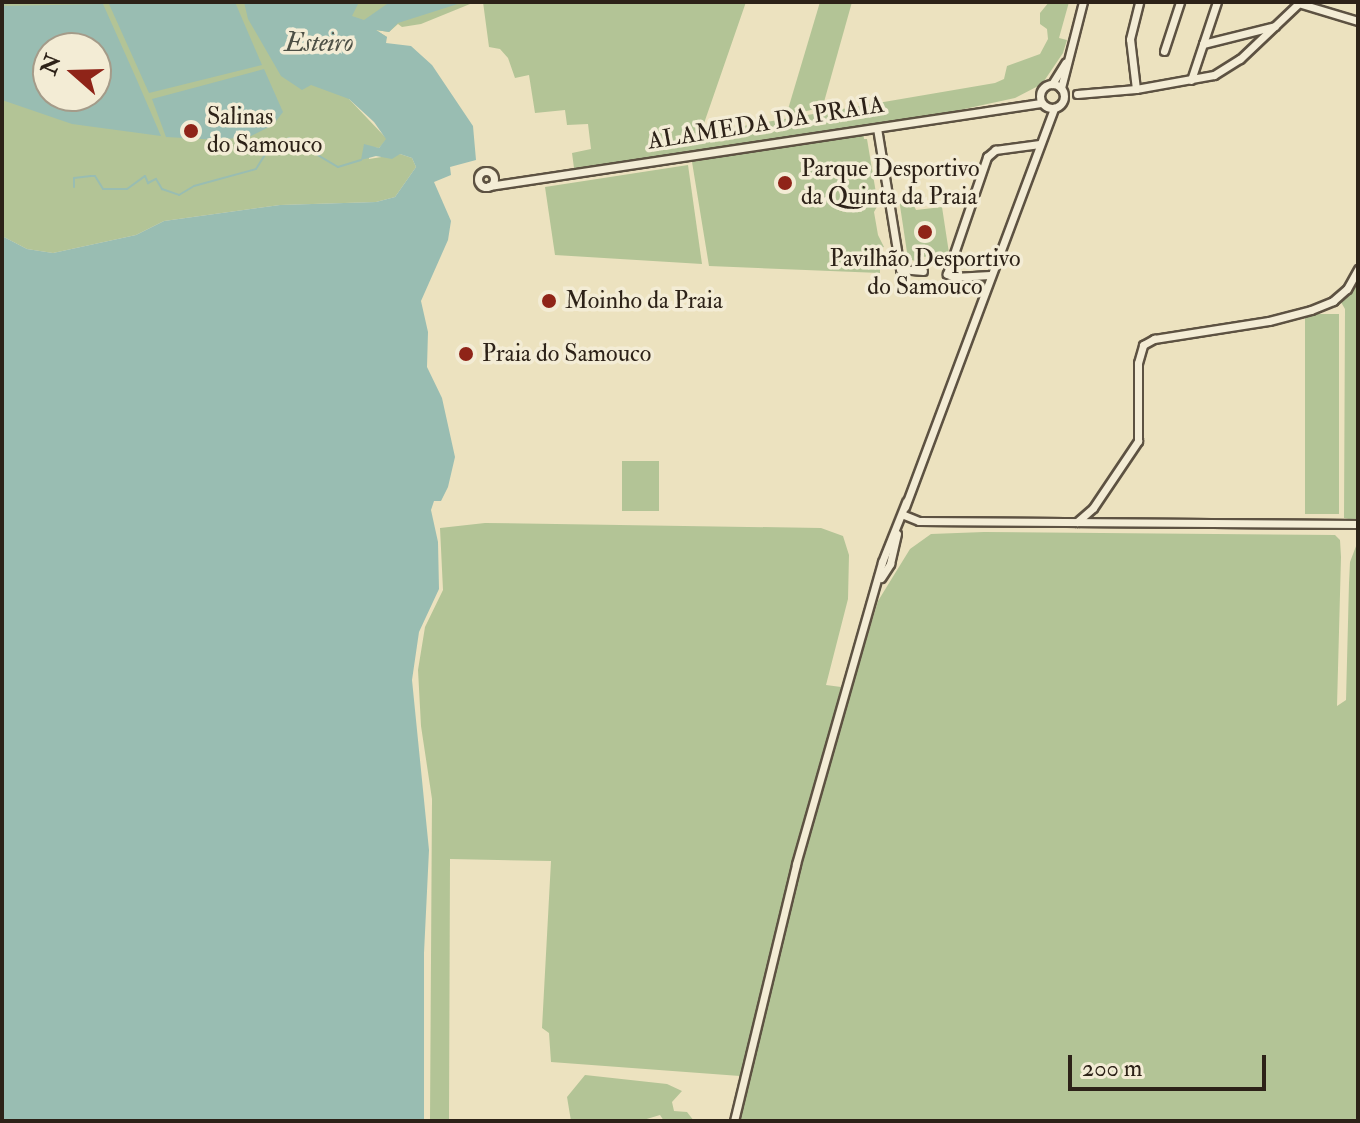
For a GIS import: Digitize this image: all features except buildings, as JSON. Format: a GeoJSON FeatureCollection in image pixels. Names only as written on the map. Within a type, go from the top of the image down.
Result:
{"type":"FeatureCollection","features":[{"type":"Feature","properties":{"kind":"street"},"geometry":{"type":"LineString","coordinates":[[734,1121],[796,864],[885,552],[1040,144],[1046,127],[1046,103],[1063,101],[1061,88],[1083,2]]}},
{"type":"Feature","properties":{"kind":"street"},"geometry":{"type":"LineString","coordinates":[[1136,89],[1130,39],[1139,2]]}},
{"type":"Feature","properties":{"kind":"street"},"geometry":{"type":"LineString","coordinates":[[1164,51],[1180,2]]}},
{"type":"Feature","properties":{"kind":"street"},"geometry":{"type":"LineString","coordinates":[[1191,80],[1217,2]]}},
{"type":"Feature","properties":{"kind":"street"},"geometry":{"type":"LineString","coordinates":[[1077,94],[1191,80],[1227,68],[1297,2],[1357,18]]}},
{"type":"Feature","properties":{"kind":"street"},"geometry":{"type":"LineString","coordinates":[[1203,44],[1275,26]]}},
{"type":"Feature","properties":{"kind":"street","name":"ALAMEDA DA PRAIA"},"geometry":{"type":"LineString","coordinates":[[489,186],[1022,103],[1046,103],[1052,84],[1068,57]]}},
{"type":"Feature","properties":{"kind":"street"},"geometry":{"type":"LineString","coordinates":[[1052,84],[1061,88]]}},
{"type":"Feature","properties":{"kind":"street"},"geometry":{"type":"LineString","coordinates":[[877,128],[900,269],[923,271]]}},
{"type":"Feature","properties":{"kind":"street"},"geometry":{"type":"LineString","coordinates":[[990,275],[947,274],[987,157],[995,150],[1040,144]]}},
{"type":"Feature","properties":{"kind":"street"},"geometry":{"type":"LineString","coordinates":[[484,171],[492,174],[489,186],[482,185],[478,177],[484,171]]}},
{"type":"Feature","properties":{"kind":"street","name":"ALAMEDA DA PRAIA"},"geometry":{"type":"LineString","coordinates":[[492,174],[502,182],[516,181]]}},
{"type":"Feature","properties":{"kind":"street"},"geometry":{"type":"LineString","coordinates":[[1077,522],[1093,508],[1138,441],[1141,348],[1150,340],[1269,321],[1311,310],[1333,301],[1347,289],[1358,269]]}},
{"type":"Feature","properties":{"kind":"street"},"geometry":{"type":"LineString","coordinates":[[878,583],[890,564],[906,502]]}},
{"type":"Feature","properties":{"kind":"street"},"geometry":{"type":"LineString","coordinates":[[1093,508],[1101,522]]}},
{"type":"Feature","properties":{"kind":"street"},"geometry":{"type":"LineString","coordinates":[[904,515],[919,521],[1358,524]]}},
{"type":"Feature","properties":{"kind":"green space","name":"Salinas do Samouco"},"geometry":{"type":"Polygon","coordinates":[[[2,2],[475,2],[421,24],[402,27],[398,24],[389,32],[376,30],[387,37],[349,99],[387,139],[379,148],[370,147],[369,159],[400,154],[412,158],[416,167],[395,197],[376,202],[280,205],[164,221],[136,235],[53,253],[27,249],[2,236],[2,2]]]}},
{"type":"Feature","properties":{"kind":"green space"},"geometry":{"type":"Polygon","coordinates":[[[483,2],[746,2],[701,132],[691,135],[995,83],[1004,79],[1007,66],[1040,54],[1048,39],[1047,29],[1040,24],[1040,13],[1049,2],[1069,2],[1059,38],[1067,40],[1063,53],[1042,84],[1015,98],[886,126],[574,168],[572,153],[591,149],[588,124],[567,125],[565,110],[535,113],[529,75],[515,78],[508,58],[500,49],[489,47],[483,2]]]}},
{"type":"Feature","properties":{"kind":"green space"},"geometry":{"type":"Polygon","coordinates":[[[820,2],[852,2],[824,102],[811,110],[786,116],[820,2]]]}},
{"type":"Feature","properties":{"kind":"green space","name":"Parque Desportivo da Quinta da Praia"},"geometry":{"type":"Polygon","coordinates":[[[863,132],[864,139],[867,139],[878,205],[874,212],[878,235],[884,247],[880,248],[880,273],[709,266],[692,162],[863,132]]]}},
{"type":"Feature","properties":{"kind":"green space"},"geometry":{"type":"Polygon","coordinates":[[[688,165],[702,264],[555,255],[545,187],[688,165]]]}},
{"type":"Feature","properties":{"kind":"green space","name":"Pavilhão Desportivo do Samouco"},"geometry":{"type":"Polygon","coordinates":[[[910,197],[916,210],[942,207],[949,253],[923,257],[919,262],[908,259],[899,199],[910,197]]]}},
{"type":"Feature","properties":{"kind":"green space"},"geometry":{"type":"Polygon","coordinates":[[[1358,269],[1358,521],[1344,518],[1345,309],[1338,297],[1358,269]]]}},
{"type":"Feature","properties":{"kind":"green space"},"geometry":{"type":"Polygon","coordinates":[[[1305,314],[1339,314],[1339,514],[1305,514],[1305,314]]]}},
{"type":"Feature","properties":{"kind":"green space"},"geometry":{"type":"Polygon","coordinates":[[[622,461],[659,461],[659,511],[622,511],[622,461]]]}},
{"type":"Feature","properties":{"kind":"green space"},"geometry":{"type":"Polygon","coordinates":[[[485,523],[821,528],[843,536],[849,555],[848,599],[826,685],[841,687],[740,1076],[551,1062],[549,1033],[542,1028],[551,861],[450,859],[449,1121],[430,1121],[432,799],[421,726],[418,670],[425,627],[443,590],[440,528],[485,523]]]}},
{"type":"Feature","properties":{"kind":"green space"},"geometry":{"type":"Polygon","coordinates":[[[931,534],[1335,535],[1340,540],[1341,557],[1337,706],[1346,700],[1350,562],[1358,541],[1358,1121],[737,1121],[806,839],[878,601],[910,549],[931,534]]]}},
{"type":"Feature","properties":{"kind":"green space"},"geometry":{"type":"Polygon","coordinates":[[[585,1075],[667,1084],[682,1091],[672,1102],[674,1111],[687,1112],[694,1121],[664,1121],[660,1115],[640,1121],[571,1121],[567,1097],[585,1075]]]}},
{"type":"Feature","properties":{"kind":"water"},"geometry":{"type":"Polygon","coordinates":[[[235,2],[262,65],[149,93],[109,4],[235,2]]]}},
{"type":"Feature","properties":{"kind":"water","name":"Esteiro"},"geometry":{"type":"Polygon","coordinates":[[[244,2],[359,2],[352,16],[364,20],[387,4],[464,2],[398,23],[389,32],[376,30],[387,37],[386,43],[411,46],[432,65],[473,126],[476,160],[450,167],[451,175],[434,182],[451,221],[448,240],[421,301],[428,332],[427,367],[442,398],[455,457],[448,487],[441,501],[434,501],[431,510],[438,542],[439,589],[419,632],[412,680],[429,850],[424,953],[424,1121],[2,1121],[2,236],[27,249],[53,253],[136,235],[164,221],[280,205],[376,202],[395,197],[416,167],[412,158],[400,154],[392,159],[376,156],[361,160],[364,144],[379,148],[386,139],[374,122],[349,99],[311,85],[302,90],[281,76],[248,19],[244,2]]]}},
{"type":"Feature","properties":{"kind":"water"},"geometry":{"type":"Polygon","coordinates":[[[103,4],[161,136],[72,124],[37,112],[112,112],[112,32],[32,32],[32,110],[2,100],[2,6],[103,4]]]}},
{"type":"Feature","properties":{"kind":"water"},"geometry":{"type":"Polygon","coordinates":[[[264,69],[283,112],[273,125],[251,136],[219,140],[166,137],[152,99],[264,69]]]}},
{"type":"Feature","properties":{"kind":"waterway"},"geometry":{"type":"LineString","coordinates":[[74,187],[74,178],[95,176],[103,189],[127,189],[145,176],[148,183],[156,179],[162,189],[179,195],[194,186],[256,169],[270,147],[289,138],[338,167],[361,160]]}},
{"type":"Feature","properties":{"kind":"place","name":"Salinas do Samouco"},"geometry":{"type":"Point","coordinates":[191,131]}},
{"type":"Feature","properties":{"kind":"place","name":"Parque Desportivo da Quinta da Praia"},"geometry":{"type":"Point","coordinates":[785,183]}},
{"type":"Feature","properties":{"kind":"place","name":"Pavilhão Desportivo do Samouco"},"geometry":{"type":"Point","coordinates":[925,232]}},
{"type":"Feature","properties":{"kind":"place","name":"Moinho da Praia"},"geometry":{"type":"Point","coordinates":[549,301]}},
{"type":"Feature","properties":{"kind":"place","name":"Praia do Samouco"},"geometry":{"type":"Point","coordinates":[466,354]}}]}
